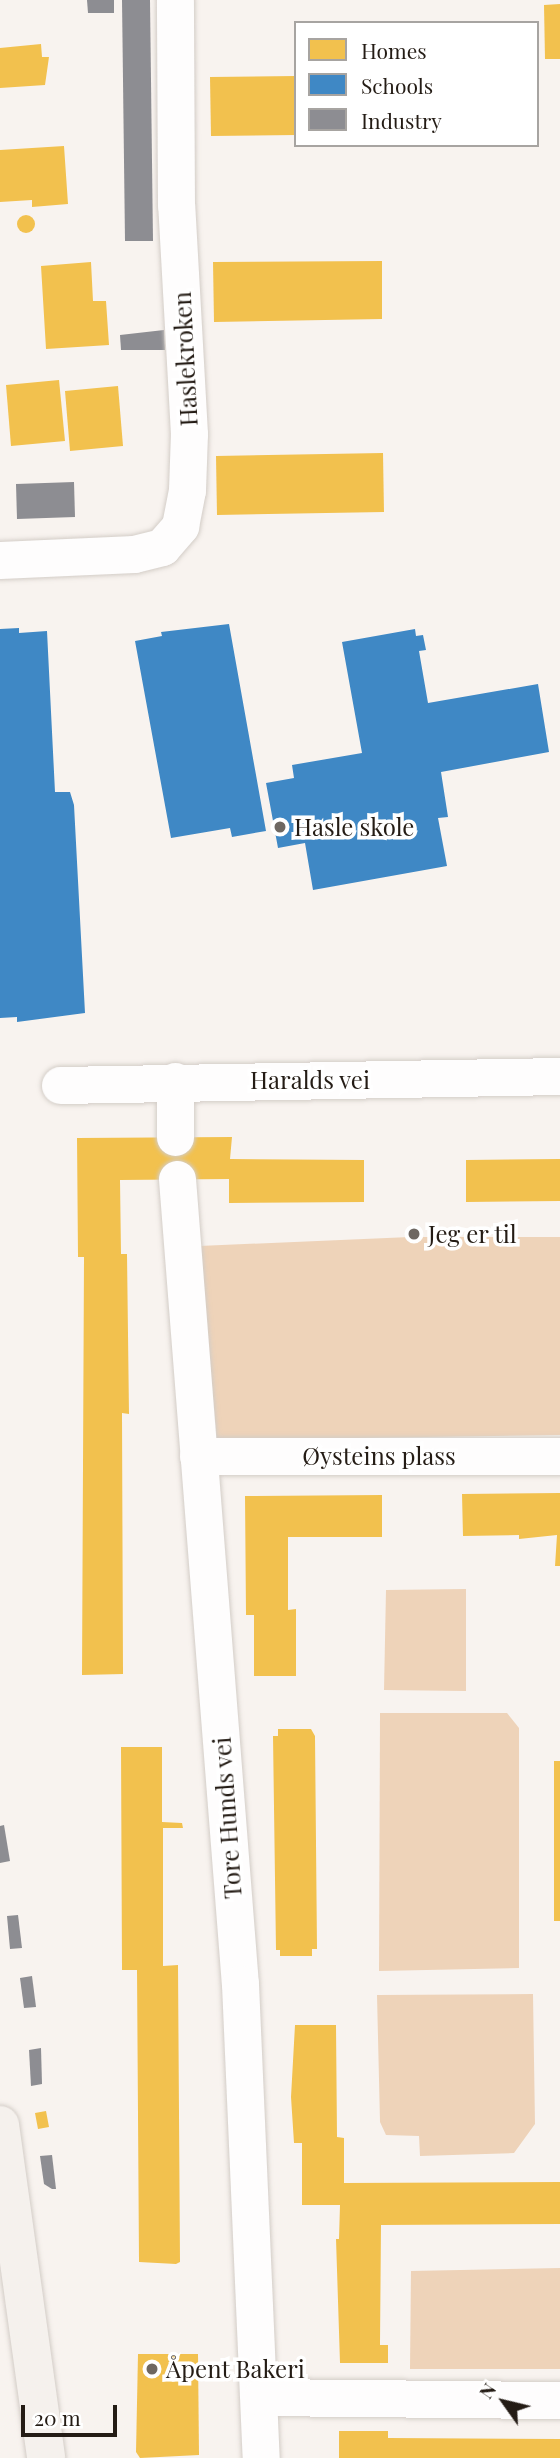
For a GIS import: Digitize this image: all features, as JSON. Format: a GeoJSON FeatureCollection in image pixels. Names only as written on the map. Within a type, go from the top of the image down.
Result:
{"type":"FeatureCollection","features":[{"type":"Feature","properties":{"kind":"main road"},"geometry":{"type":"LineString","coordinates":[[0,2125],[46,2458]]}},
{"type":"Feature","properties":{"kind":"street","name":"Haslekroken"},"geometry":{"type":"LineString","coordinates":[[0,560],[134,554],[162,547],[180,526],[187,490],[189,434],[176,205],[175,0]]}},
{"type":"Feature","properties":{"kind":"street","name":"Haralds vei"},"geometry":{"type":"LineString","coordinates":[[60,1086],[174,1081],[560,1076]]}},
{"type":"Feature","properties":{"kind":"street"},"geometry":{"type":"LineString","coordinates":[[174,1081],[175,1137]]}},
{"type":"Feature","properties":{"kind":"street","name":"Tore Hunds vei"},"geometry":{"type":"LineString","coordinates":[[177,1179],[240,1984],[261,2397],[261,2458]]}},
{"type":"Feature","properties":{"kind":"street","name":"Øysteins plass"},"geometry":{"type":"LineString","coordinates":[[198,1456],[560,1456]]}},
{"type":"Feature","properties":{"kind":"street"},"geometry":{"type":"LineString","coordinates":[[261,2397],[560,2400]]}},
{"type":"Feature","properties":{"kind":"shaded area"},"geometry":{"type":"Polygon","coordinates":[[[410,1237],[560,1237],[560,1435],[217,1440],[199,1246],[410,1237]]]}},
{"type":"Feature","properties":{"kind":"shaded area"},"geometry":{"type":"Polygon","coordinates":[[[466,1589],[466,1691],[384,1690],[386,1590],[466,1589]]]}},
{"type":"Feature","properties":{"kind":"shaded area"},"geometry":{"type":"Polygon","coordinates":[[[380,1713],[507,1713],[519,1728],[519,1968],[379,1971],[380,1713]]]}},
{"type":"Feature","properties":{"kind":"shaded area"},"geometry":{"type":"Polygon","coordinates":[[[533,1994],[535,2124],[514,2153],[420,2156],[419,2136],[386,2135],[380,2122],[377,1995],[533,1994]]]}},
{"type":"Feature","properties":{"kind":"shaded area"},"geometry":{"type":"Polygon","coordinates":[[[560,2268],[560,2369],[410,2369],[411,2271],[560,2268]]]}},
{"type":"Feature","properties":{"kind":"building: Homes"},"geometry":{"type":"Polygon","coordinates":[[[560,4],[560,59],[545,59],[544,5],[560,4]]]}},
{"type":"Feature","properties":{"kind":"building: Homes"},"geometry":{"type":"Polygon","coordinates":[[[41,44],[42,57],[49,57],[45,85],[0,88],[0,48],[41,44]]]}},
{"type":"Feature","properties":{"kind":"building: Homes"},"geometry":{"type":"Polygon","coordinates":[[[294,76],[294,135],[211,136],[210,77],[294,76]]]}},
{"type":"Feature","properties":{"kind":"building: Homes"},"geometry":{"type":"Polygon","coordinates":[[[64,146],[68,204],[32,207],[32,200],[0,202],[0,150],[64,146]]]}},
{"type":"Feature","properties":{"kind":"building: Homes"},"geometry":{"type":"Polygon","coordinates":[[[22,215],[30,215],[35,224],[33,231],[22,233],[17,228],[17,220],[22,215]]]}},
{"type":"Feature","properties":{"kind":"building: Homes"},"geometry":{"type":"Polygon","coordinates":[[[382,261],[382,319],[214,322],[213,262],[382,261]]]}},
{"type":"Feature","properties":{"kind":"building: Homes"},"geometry":{"type":"Polygon","coordinates":[[[91,262],[93,301],[106,301],[109,345],[46,349],[41,266],[91,262]]]}},
{"type":"Feature","properties":{"kind":"building: Homes"},"geometry":{"type":"Polygon","coordinates":[[[59,380],[65,441],[11,446],[6,385],[59,380]]]}},
{"type":"Feature","properties":{"kind":"building: Homes"},"geometry":{"type":"Polygon","coordinates":[[[118,386],[123,446],[70,451],[65,391],[118,386]]]}},
{"type":"Feature","properties":{"kind":"building: Homes"},"geometry":{"type":"Polygon","coordinates":[[[383,453],[384,512],[217,515],[216,456],[383,453]]]}},
{"type":"Feature","properties":{"kind":"building: Homes"},"geometry":{"type":"Polygon","coordinates":[[[232,1137],[230,1159],[364,1160],[364,1202],[229,1203],[229,1179],[120,1180],[121,1254],[127,1254],[129,1414],[122,1413],[123,1674],[82,1675],[84,1257],[78,1257],[77,1138],[232,1137]]]}},
{"type":"Feature","properties":{"kind":"building: Homes"},"geometry":{"type":"Polygon","coordinates":[[[560,1159],[560,1201],[466,1202],[466,1160],[560,1159]]]}},
{"type":"Feature","properties":{"kind":"building: Homes"},"geometry":{"type":"Polygon","coordinates":[[[560,1493],[560,1566],[555,1566],[557,1535],[519,1539],[519,1535],[463,1536],[462,1494],[560,1493]]]}},
{"type":"Feature","properties":{"kind":"building: Homes"},"geometry":{"type":"Polygon","coordinates":[[[382,1495],[382,1537],[288,1537],[288,1610],[296,1609],[296,1676],[254,1676],[254,1615],[246,1615],[245,1496],[382,1495]]]}},
{"type":"Feature","properties":{"kind":"building: Homes"},"geometry":{"type":"Polygon","coordinates":[[[278,1729],[311,1729],[315,1736],[317,1949],[312,1949],[312,1956],[280,1956],[280,1950],[276,1950],[273,1736],[278,1736],[278,1729]]]}},
{"type":"Feature","properties":{"kind":"building: Homes"},"geometry":{"type":"Polygon","coordinates":[[[121,1747],[162,1747],[162,1822],[182,1823],[183,1828],[163,1828],[163,1966],[178,1965],[180,2262],[176,2264],[139,2262],[137,1970],[122,1970],[121,1747]]]}},
{"type":"Feature","properties":{"kind":"building: Homes"},"geometry":{"type":"Polygon","coordinates":[[[554,1761],[560,1761],[560,1921],[554,1921],[554,1761]]]}},
{"type":"Feature","properties":{"kind":"building: Homes"},"geometry":{"type":"Polygon","coordinates":[[[295,2025],[336,2025],[337,2137],[344,2138],[344,2183],[560,2182],[560,2224],[381,2225],[380,2345],[388,2345],[388,2363],[340,2363],[336,2239],[339,2239],[340,2205],[302,2205],[302,2143],[294,2143],[291,2097],[295,2025]]]}},
{"type":"Feature","properties":{"kind":"building: Homes"},"geometry":{"type":"Polygon","coordinates":[[[46,2111],[49,2127],[38,2129],[35,2113],[46,2111]]]}},
{"type":"Feature","properties":{"kind":"building: Homes"},"geometry":{"type":"Polygon","coordinates":[[[138,2354],[198,2354],[199,2455],[140,2458],[136,2452],[138,2354]]]}},
{"type":"Feature","properties":{"kind":"building: Homes"},"geometry":{"type":"Polygon","coordinates":[[[339,2431],[388,2431],[388,2438],[560,2439],[560,2458],[339,2458],[339,2431]]]}},
{"type":"Feature","properties":{"kind":"building: Schools"},"geometry":{"type":"Polygon","coordinates":[[[229,624],[266,831],[232,837],[230,828],[171,838],[135,641],[162,636],[161,632],[229,624]]]}},
{"type":"Feature","properties":{"kind":"building: Schools"},"geometry":{"type":"Polygon","coordinates":[[[19,628],[19,633],[47,631],[55,792],[70,792],[74,805],[85,1013],[17,1022],[17,1017],[0,1018],[0,629],[19,628]]]}},
{"type":"Feature","properties":{"kind":"building: Schools"},"geometry":{"type":"Polygon","coordinates":[[[415,629],[416,636],[423,635],[426,650],[419,651],[428,703],[538,684],[549,752],[441,772],[448,817],[438,818],[447,866],[313,890],[305,843],[278,848],[266,783],[294,778],[292,765],[362,753],[342,642],[415,629]]]}},
{"type":"Feature","properties":{"kind":"building: Industry"},"geometry":{"type":"Polygon","coordinates":[[[87,0],[114,0],[114,13],[88,13],[87,0]]]}},
{"type":"Feature","properties":{"kind":"building: Industry"},"geometry":{"type":"Polygon","coordinates":[[[122,0],[150,0],[153,241],[125,241],[122,0]]]}},
{"type":"Feature","properties":{"kind":"building: Industry"},"geometry":{"type":"Polygon","coordinates":[[[164,330],[165,350],[121,350],[120,335],[164,330]]]}},
{"type":"Feature","properties":{"kind":"building: Industry"},"geometry":{"type":"Polygon","coordinates":[[[74,482],[75,517],[17,519],[16,484],[74,482]]]}},
{"type":"Feature","properties":{"kind":"building: Industry"},"geometry":{"type":"Polygon","coordinates":[[[4,1825],[10,1861],[0,1863],[0,1826],[4,1825]]]}},
{"type":"Feature","properties":{"kind":"building: Industry"},"geometry":{"type":"Polygon","coordinates":[[[18,1915],[22,1948],[10,1949],[7,1916],[18,1915]]]}},
{"type":"Feature","properties":{"kind":"building: Industry"},"geometry":{"type":"Polygon","coordinates":[[[32,1976],[36,2007],[24,2008],[20,1978],[32,1976]]]}},
{"type":"Feature","properties":{"kind":"building: Industry"},"geometry":{"type":"Polygon","coordinates":[[[41,2048],[42,2084],[31,2086],[29,2050],[41,2048]]]}},
{"type":"Feature","properties":{"kind":"building: Industry"},"geometry":{"type":"Polygon","coordinates":[[[52,2155],[56,2189],[44,2184],[40,2156],[52,2155]]]}},
{"type":"Feature","properties":{"kind":"place","name":"Hasle skole"},"geometry":{"type":"Point","coordinates":[280,827]}},
{"type":"Feature","properties":{"kind":"place","name":"Jeg er til"},"geometry":{"type":"Point","coordinates":[414,1234]}},
{"type":"Feature","properties":{"kind":"place","name":"Åpent Bakeri"},"geometry":{"type":"Point","coordinates":[152,2369]}}]}
